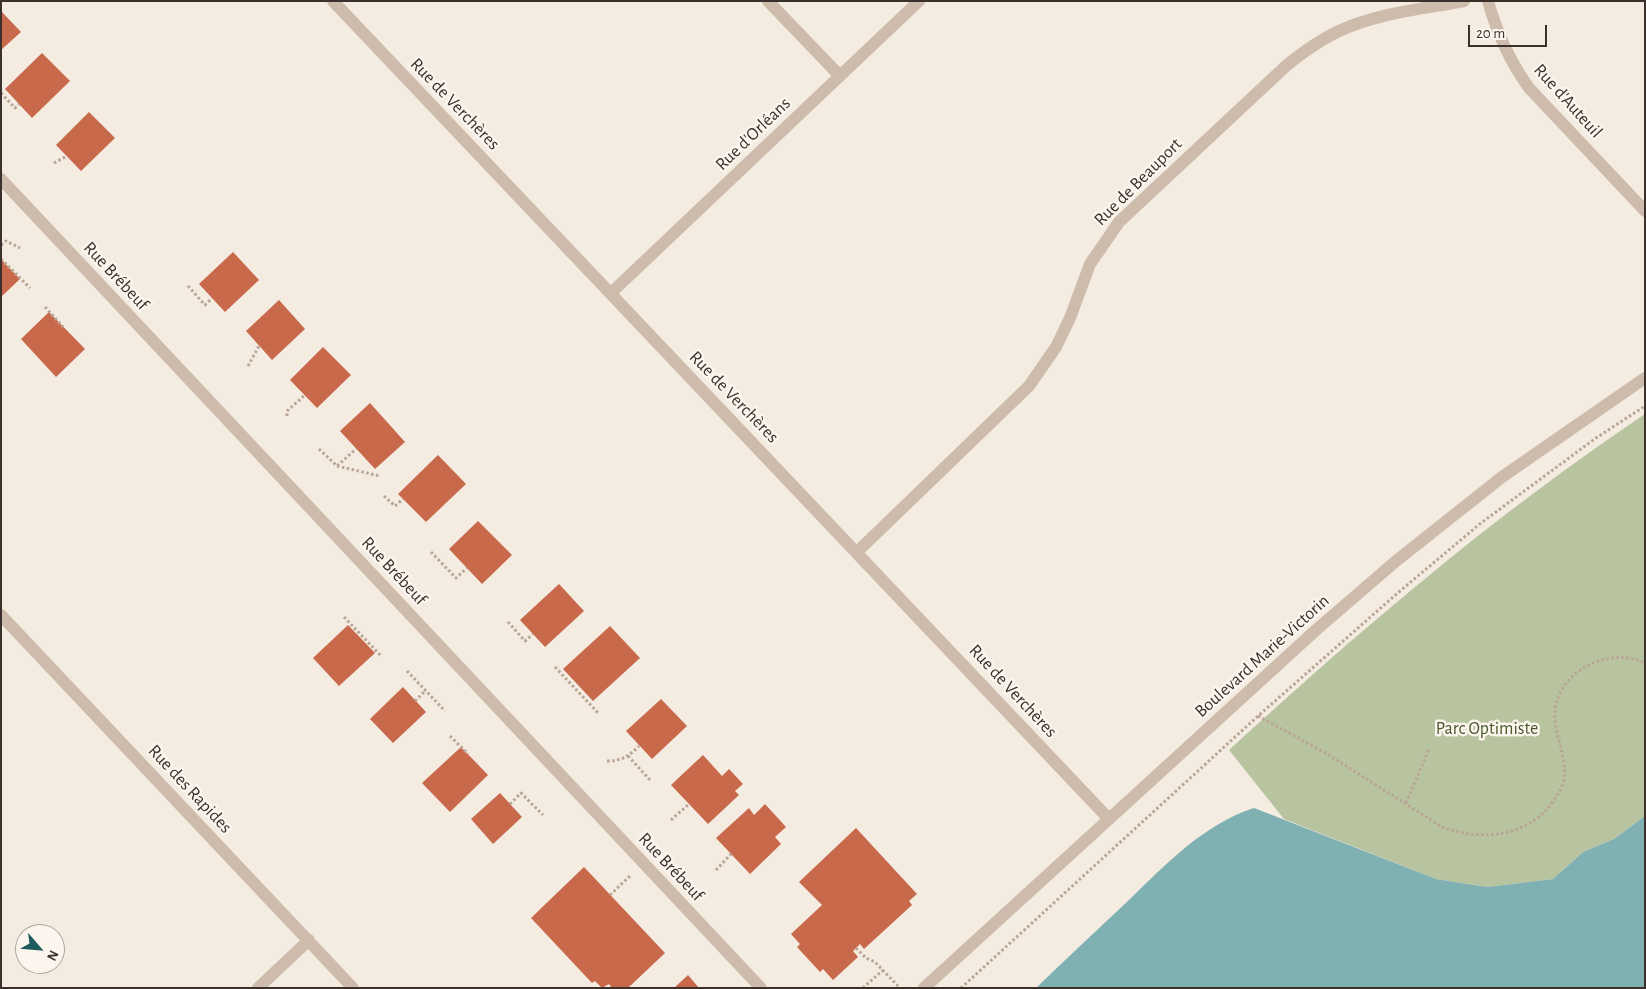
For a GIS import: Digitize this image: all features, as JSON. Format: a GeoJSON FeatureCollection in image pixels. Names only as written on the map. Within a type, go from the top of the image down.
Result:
{"type":"FeatureCollection","features":[{"type":"Feature","properties":{"kind":"street","name":"Rue de Verchères"},"geometry":{"type":"LineString","coordinates":[[333,1],[1109,818]]}},
{"type":"Feature","properties":{"kind":"street"},"geometry":{"type":"LineString","coordinates":[[768,1],[840,76]]}},
{"type":"Feature","properties":{"kind":"street","name":"Rue d'Orléans"},"geometry":{"type":"LineString","coordinates":[[611,293],[919,1]]}},
{"type":"Feature","properties":{"kind":"street","name":"Rue de Beauport"},"geometry":{"type":"LineString","coordinates":[[856,552],[1029,386],[1056,347],[1098,249],[1119,222],[1287,65],[1303,52],[1340,30],[1370,20],[1464,1]]}},
{"type":"Feature","properties":{"kind":"street","name":"Rue d'Auteuil"},"geometry":{"type":"LineString","coordinates":[[1488,1],[1496,32],[1515,70],[1529,88],[1645,210]]}},
{"type":"Feature","properties":{"kind":"street","name":"Rue Brébeuf"},"geometry":{"type":"LineString","coordinates":[[1,179],[761,988]]}},
{"type":"Feature","properties":{"kind":"street","name":"Boulevard Marie-Victorin"},"geometry":{"type":"LineString","coordinates":[[924,988],[1316,630],[1429,533],[1550,442],[1645,378]]}},
{"type":"Feature","properties":{"kind":"street","name":"Rue des Rapides"},"geometry":{"type":"LineString","coordinates":[[1,615],[353,988]]}},
{"type":"Feature","properties":{"kind":"street"},"geometry":{"type":"LineString","coordinates":[[258,988],[309,940]]}},
{"type":"Feature","properties":{"kind":"path"},"geometry":{"type":"LineString","coordinates":[[1,93],[15,108],[19,104]]}},
{"type":"Feature","properties":{"kind":"path"},"geometry":{"type":"LineString","coordinates":[[54,163],[67,156]]}},
{"type":"Feature","properties":{"kind":"path"},"geometry":{"type":"LineString","coordinates":[[1,245],[6,241],[20,248]]}},
{"type":"Feature","properties":{"kind":"path"},"geometry":{"type":"LineString","coordinates":[[1,259],[30,288]]}},
{"type":"Feature","properties":{"kind":"path"},"geometry":{"type":"LineString","coordinates":[[188,286],[205,305],[212,298]]}},
{"type":"Feature","properties":{"kind":"path"},"geometry":{"type":"LineString","coordinates":[[45,307],[63,327]]}},
{"type":"Feature","properties":{"kind":"path"},"geometry":{"type":"LineString","coordinates":[[248,366],[259,346]]}},
{"type":"Feature","properties":{"kind":"path"},"geometry":{"type":"LineString","coordinates":[[287,416],[288,411],[305,395]]}},
{"type":"Feature","properties":{"kind":"path"},"geometry":{"type":"LineString","coordinates":[[962,988],[1349,634],[1481,523],[1580,450],[1645,406]]}},
{"type":"Feature","properties":{"kind":"path"},"geometry":{"type":"LineString","coordinates":[[319,449],[337,466],[380,476]]}},
{"type":"Feature","properties":{"kind":"path"},"geometry":{"type":"LineString","coordinates":[[337,466],[356,449]]}},
{"type":"Feature","properties":{"kind":"path"},"geometry":{"type":"LineString","coordinates":[[384,496],[395,506],[403,499]]}},
{"type":"Feature","properties":{"kind":"path"},"geometry":{"type":"LineString","coordinates":[[431,552],[456,578],[467,568]]}},
{"type":"Feature","properties":{"kind":"path"},"geometry":{"type":"LineString","coordinates":[[344,617],[382,657]]}},
{"type":"Feature","properties":{"kind":"path"},"geometry":{"type":"LineString","coordinates":[[508,622],[525,641],[533,634]]}},
{"type":"Feature","properties":{"kind":"path"},"geometry":{"type":"LineString","coordinates":[[1258,716],[1329,755],[1442,827],[1457,833],[1495,834],[1529,826],[1549,807],[1564,779],[1556,705],[1568,681],[1593,662],[1609,658],[1624,656],[1645,663]]}},
{"type":"Feature","properties":{"kind":"path"},"geometry":{"type":"LineString","coordinates":[[555,667],[598,714]]}},
{"type":"Feature","properties":{"kind":"path"},"geometry":{"type":"LineString","coordinates":[[407,671],[445,711]]}},
{"type":"Feature","properties":{"kind":"path"},"geometry":{"type":"LineString","coordinates":[[575,689],[579,686]]}},
{"type":"Feature","properties":{"kind":"path"},"geometry":{"type":"LineString","coordinates":[[415,701],[426,690]]}},
{"type":"Feature","properties":{"kind":"path"},"geometry":{"type":"LineString","coordinates":[[450,736],[468,754]]}},
{"type":"Feature","properties":{"kind":"path"},"geometry":{"type":"LineString","coordinates":[[607,761],[618,761],[628,756],[639,746]]}},
{"type":"Feature","properties":{"kind":"path"},"geometry":{"type":"LineString","coordinates":[[1406,803],[1429,749]]}},
{"type":"Feature","properties":{"kind":"path"},"geometry":{"type":"LineString","coordinates":[[628,756],[650,780]]}},
{"type":"Feature","properties":{"kind":"path"},"geometry":{"type":"LineString","coordinates":[[510,804],[521,793],[543,815]]}},
{"type":"Feature","properties":{"kind":"path"},"geometry":{"type":"LineString","coordinates":[[671,820],[689,804]]}},
{"type":"Feature","properties":{"kind":"path"},"geometry":{"type":"LineString","coordinates":[[716,870],[731,854]]}},
{"type":"Feature","properties":{"kind":"path"},"geometry":{"type":"LineString","coordinates":[[610,895],[644,863]]}},
{"type":"Feature","properties":{"kind":"path"},"geometry":{"type":"LineString","coordinates":[[856,948],[866,958],[875,962],[898,986]]}},
{"type":"Feature","properties":{"kind":"path"},"geometry":{"type":"LineString","coordinates":[[863,988],[883,970]]}},
{"type":"Feature","properties":{"kind":"green space","name":"Parc Optimiste"},"geometry":{"type":"Polygon","coordinates":[[[1645,414],[1645,816],[1614,839],[1583,852],[1553,879],[1487,887],[1436,879],[1284,819],[1229,750],[1379,617],[1483,532],[1590,452],[1645,414]]]}},
{"type":"Feature","properties":{"kind":"water"},"geometry":{"type":"Polygon","coordinates":[[[1254,808],[1436,879],[1487,887],[1553,879],[1583,852],[1614,839],[1645,816],[1645,988],[1036,988],[1186,847],[1218,824],[1254,808]]]}},
{"type":"Feature","properties":{"kind":"building"},"geometry":{"type":"Polygon","coordinates":[[[1,11],[21,32],[1,50],[1,11]]]}},
{"type":"Feature","properties":{"kind":"building"},"geometry":{"type":"Polygon","coordinates":[[[42,53],[70,81],[32,118],[5,89],[42,53]]]}},
{"type":"Feature","properties":{"kind":"building"},"geometry":{"type":"Polygon","coordinates":[[[89,112],[115,138],[81,171],[56,145],[89,112]]]}},
{"type":"Feature","properties":{"kind":"building"},"geometry":{"type":"Polygon","coordinates":[[[233,252],[259,280],[225,312],[199,284],[233,252]]]}},
{"type":"Feature","properties":{"kind":"building"},"geometry":{"type":"Polygon","coordinates":[[[1,259],[20,279],[1,297],[1,259]]]}},
{"type":"Feature","properties":{"kind":"building"},"geometry":{"type":"Polygon","coordinates":[[[279,300],[305,329],[272,360],[246,331],[279,300]]]}},
{"type":"Feature","properties":{"kind":"building"},"geometry":{"type":"Polygon","coordinates":[[[49,312],[85,349],[56,377],[21,339],[49,312]]]}},
{"type":"Feature","properties":{"kind":"building"},"geometry":{"type":"Polygon","coordinates":[[[323,347],[351,375],[317,408],[290,380],[323,347]]]}},
{"type":"Feature","properties":{"kind":"building"},"geometry":{"type":"Polygon","coordinates":[[[370,403],[405,442],[375,469],[340,431],[370,403]]]}},
{"type":"Feature","properties":{"kind":"building"},"geometry":{"type":"Polygon","coordinates":[[[438,455],[466,484],[426,522],[398,494],[438,455]]]}},
{"type":"Feature","properties":{"kind":"building"},"geometry":{"type":"Polygon","coordinates":[[[478,521],[512,555],[482,584],[449,549],[478,521]]]}},
{"type":"Feature","properties":{"kind":"building"},"geometry":{"type":"Polygon","coordinates":[[[559,584],[584,611],[545,647],[520,620],[559,584]]]}},
{"type":"Feature","properties":{"kind":"building"},"geometry":{"type":"Polygon","coordinates":[[[348,625],[375,653],[339,686],[313,658],[348,625]]]}},
{"type":"Feature","properties":{"kind":"building"},"geometry":{"type":"Polygon","coordinates":[[[610,626],[640,658],[593,701],[563,669],[610,626]]]}},
{"type":"Feature","properties":{"kind":"building"},"geometry":{"type":"Polygon","coordinates":[[[403,687],[426,712],[393,743],[370,719],[403,687]]]}},
{"type":"Feature","properties":{"kind":"building"},"geometry":{"type":"Polygon","coordinates":[[[661,699],[687,726],[652,759],[626,731],[661,699]]]}},
{"type":"Feature","properties":{"kind":"building"},"geometry":{"type":"Polygon","coordinates":[[[461,747],[488,775],[450,812],[422,783],[461,747]]]}},
{"type":"Feature","properties":{"kind":"building"},"geometry":{"type":"Polygon","coordinates":[[[703,755],[722,776],[729,769],[743,784],[735,791],[739,795],[708,824],[671,785],[703,755]]]}},
{"type":"Feature","properties":{"kind":"building"},"geometry":{"type":"Polygon","coordinates":[[[500,793],[522,817],[493,844],[471,819],[500,793]]]}},
{"type":"Feature","properties":{"kind":"building"},"geometry":{"type":"Polygon","coordinates":[[[765,804],[786,827],[775,837],[781,844],[750,874],[716,838],[749,808],[754,815],[765,804]]]}},
{"type":"Feature","properties":{"kind":"building"},"geometry":{"type":"Polygon","coordinates":[[[856,828],[917,894],[909,901],[912,905],[864,949],[860,944],[853,951],[858,957],[833,980],[823,969],[820,972],[797,947],[800,944],[791,934],[822,905],[799,882],[856,828]]]}},
{"type":"Feature","properties":{"kind":"building"},"geometry":{"type":"Polygon","coordinates":[[[584,867],[665,953],[628,988],[612,988],[609,984],[602,988],[595,981],[592,983],[531,918],[584,867]]]}},
{"type":"Feature","properties":{"kind":"building"},"geometry":{"type":"Polygon","coordinates":[[[688,975],[699,988],[674,988],[688,975]]]}}]}
